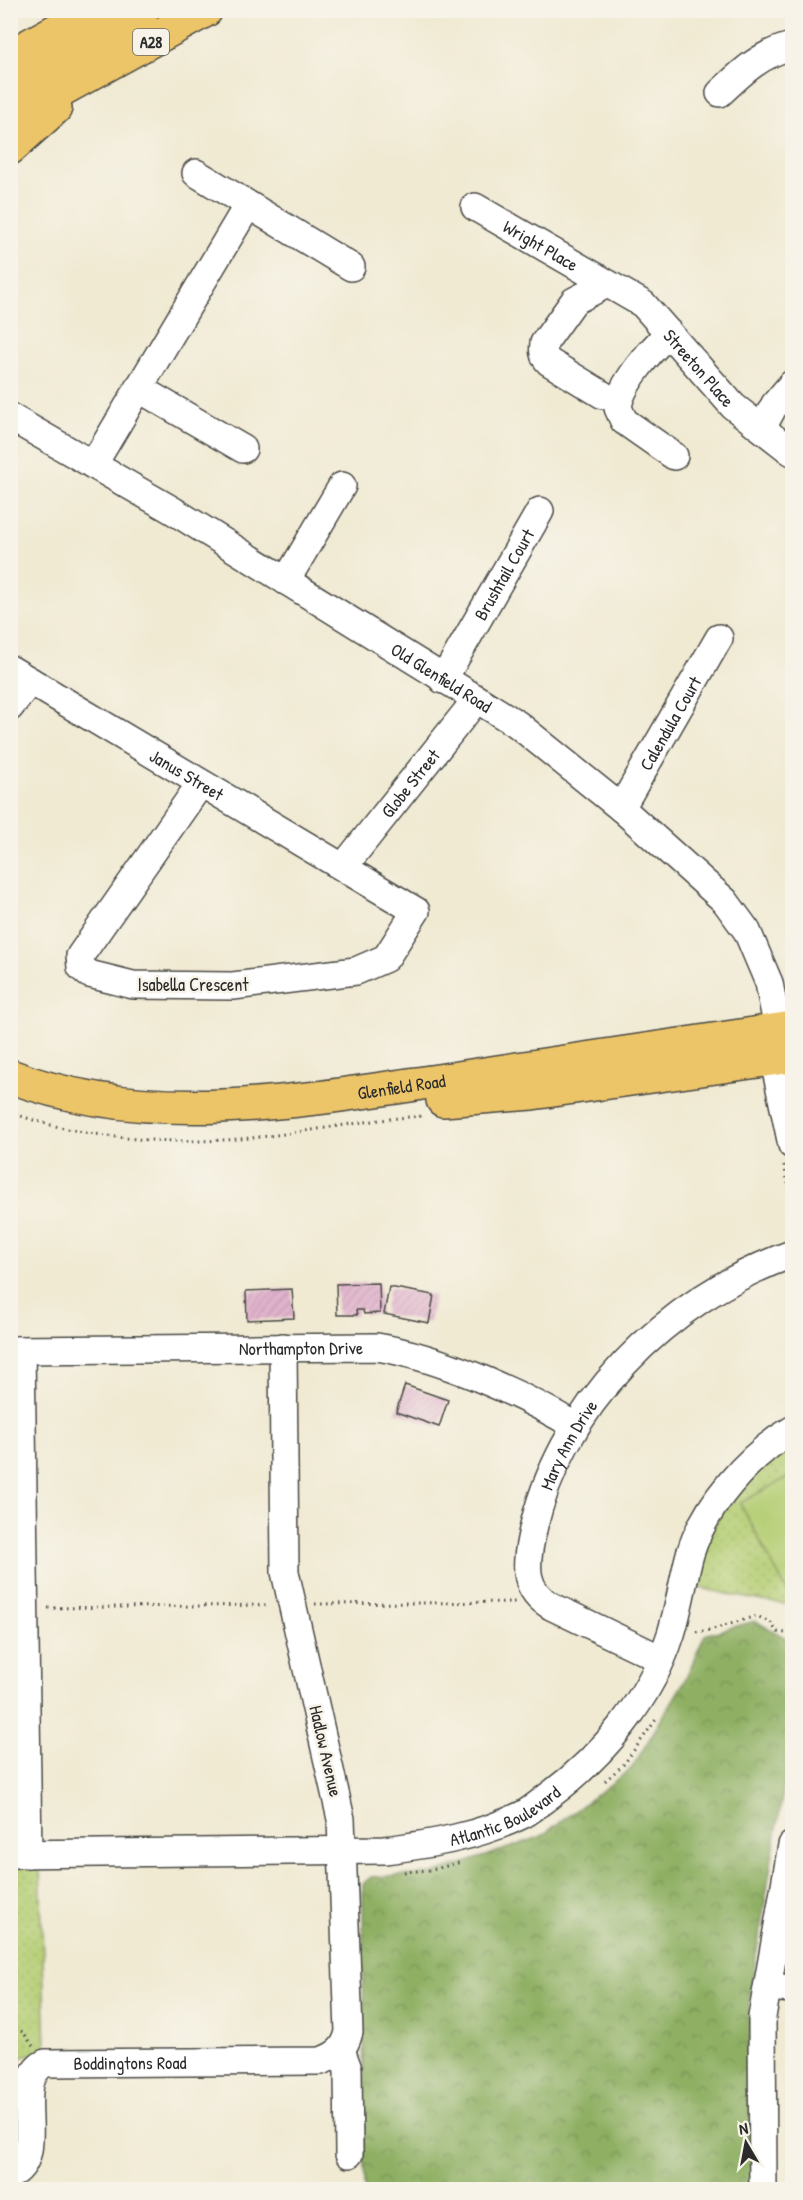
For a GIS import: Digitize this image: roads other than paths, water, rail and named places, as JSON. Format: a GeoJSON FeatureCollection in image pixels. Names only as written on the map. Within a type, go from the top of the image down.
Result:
{"type":"FeatureCollection","features":[{"type":"Feature","properties":{"kind":"main road"},"geometry":{"type":"LineString","coordinates":[[10,56],[56,20],[94,10]]}},
{"type":"Feature","properties":{"kind":"main road"},"geometry":{"type":"LineString","coordinates":[[10,86],[108,32],[142,10]]}},
{"type":"Feature","properties":{"kind":"main road","name":"A28"},"geometry":{"type":"LineString","coordinates":[[10,118],[95,74],[206,10]]}},
{"type":"Feature","properties":{"kind":"main road","name":"A28"},"geometry":{"type":"LineString","coordinates":[[10,148],[95,74]]}},
{"type":"Feature","properties":{"kind":"main road","name":"Glenfield Road"},"geometry":{"type":"LineString","coordinates":[[10,1076],[64,1092],[113,1101],[174,1107],[226,1107],[786,1044]]}},
{"type":"Feature","properties":{"kind":"main road","name":"Glenfield Road"},"geometry":{"type":"LineString","coordinates":[[10,1097],[96,1118],[170,1126],[263,1123],[433,1101],[532,1094],[786,1044]]}},
{"type":"Feature","properties":{"kind":"street"},"geometry":{"type":"LineString","coordinates":[[720,93],[750,65],[770,53],[792,45]]}},
{"type":"Feature","properties":{"kind":"street"},"geometry":{"type":"LineString","coordinates":[[196,173],[351,267]]}},
{"type":"Feature","properties":{"kind":"street"},"geometry":{"type":"LineString","coordinates":[[93,465],[248,204]]}},
{"type":"Feature","properties":{"kind":"street","name":"Wright Place"},"geometry":{"type":"LineString","coordinates":[[475,207],[607,284]]}},
{"type":"Feature","properties":{"kind":"street"},"geometry":{"type":"LineString","coordinates":[[603,395],[549,362],[544,357],[543,350],[544,343],[570,305],[607,284]]}},
{"type":"Feature","properties":{"kind":"street","name":"Streeton Place"},"geometry":{"type":"LineString","coordinates":[[607,284],[643,304],[733,406],[792,452]]}},
{"type":"Feature","properties":{"kind":"street"},"geometry":{"type":"LineString","coordinates":[[669,333],[647,355],[623,392],[618,408],[624,421],[674,456]]}},
{"type":"Feature","properties":{"kind":"street"},"geometry":{"type":"LineString","coordinates":[[762,428],[775,404],[792,384]]}},
{"type":"Feature","properties":{"kind":"street"},"geometry":{"type":"LineString","coordinates":[[138,388],[243,449]]}},
{"type":"Feature","properties":{"kind":"street","name":"Old Glenfield Road"},"geometry":{"type":"LineString","coordinates":[[10,417],[286,581],[443,680],[518,724],[621,808],[725,901],[747,931],[769,983],[786,1044],[792,1145]]}},
{"type":"Feature","properties":{"kind":"street"},"geometry":{"type":"LineString","coordinates":[[286,581],[342,486]]}},
{"type":"Feature","properties":{"kind":"street","name":"Brushtail Court"},"geometry":{"type":"LineString","coordinates":[[443,680],[540,511]]}},
{"type":"Feature","properties":{"kind":"street","name":"Calendula Court"},"geometry":{"type":"LineString","coordinates":[[621,808],[719,638]]}},
{"type":"Feature","properties":{"kind":"street"},"geometry":{"type":"LineString","coordinates":[[10,708],[20,675]]}},
{"type":"Feature","properties":{"kind":"street","name":"Janus Street"},"geometry":{"type":"LineString","coordinates":[[20,675],[344,866]]}},
{"type":"Feature","properties":{"kind":"street","name":"Globe Street"},"geometry":{"type":"LineString","coordinates":[[344,866],[476,700]]}},
{"type":"Feature","properties":{"kind":"street","name":"Isabella Crescent"},"geometry":{"type":"LineString","coordinates":[[201,783],[80,956],[81,966],[89,974],[133,985],[233,986],[356,971],[379,964],[387,958],[416,911],[344,866]]}},
{"type":"Feature","properties":{"kind":"street","name":"Mary Ann Drive"},"geometry":{"type":"LineString","coordinates":[[661,1659],[543,1601],[529,1585],[527,1555],[533,1523],[552,1472],[575,1426],[613,1376],[675,1319],[722,1286],[792,1254]]}},
{"type":"Feature","properties":{"kind":"street","name":"Northampton Drive"},"geometry":{"type":"LineString","coordinates":[[16,1350],[350,1346],[401,1351],[435,1361],[551,1411],[575,1426]]}},
{"type":"Feature","properties":{"kind":"street","name":"Hadlow Avenue"},"geometry":{"type":"LineString","coordinates":[[283,1347],[285,1572],[342,1819],[349,2032],[341,2050],[348,2069],[349,2154]]}},
{"type":"Feature","properties":{"kind":"street"},"geometry":{"type":"LineString","coordinates":[[16,1350],[19,1854]]}},
{"type":"Feature","properties":{"kind":"street","name":"Atlantic Boulevard"},"geometry":{"type":"LineString","coordinates":[[19,1854],[384,1850],[430,1844],[472,1835],[526,1813],[564,1784],[601,1751],[633,1711],[661,1659],[671,1634],[691,1552],[709,1515],[744,1470],[763,1450],[792,1430]]}},
{"type":"Feature","properties":{"kind":"street"},"geometry":{"type":"LineString","coordinates":[[763,2190],[762,2017],[780,1988],[792,1845]]}},
{"type":"Feature","properties":{"kind":"street","name":"Boddingtons Road"},"geometry":{"type":"LineString","coordinates":[[10,2175],[21,2170],[28,2158],[30,2081],[37,2067],[59,2061],[321,2061],[341,2050]]}}]}
